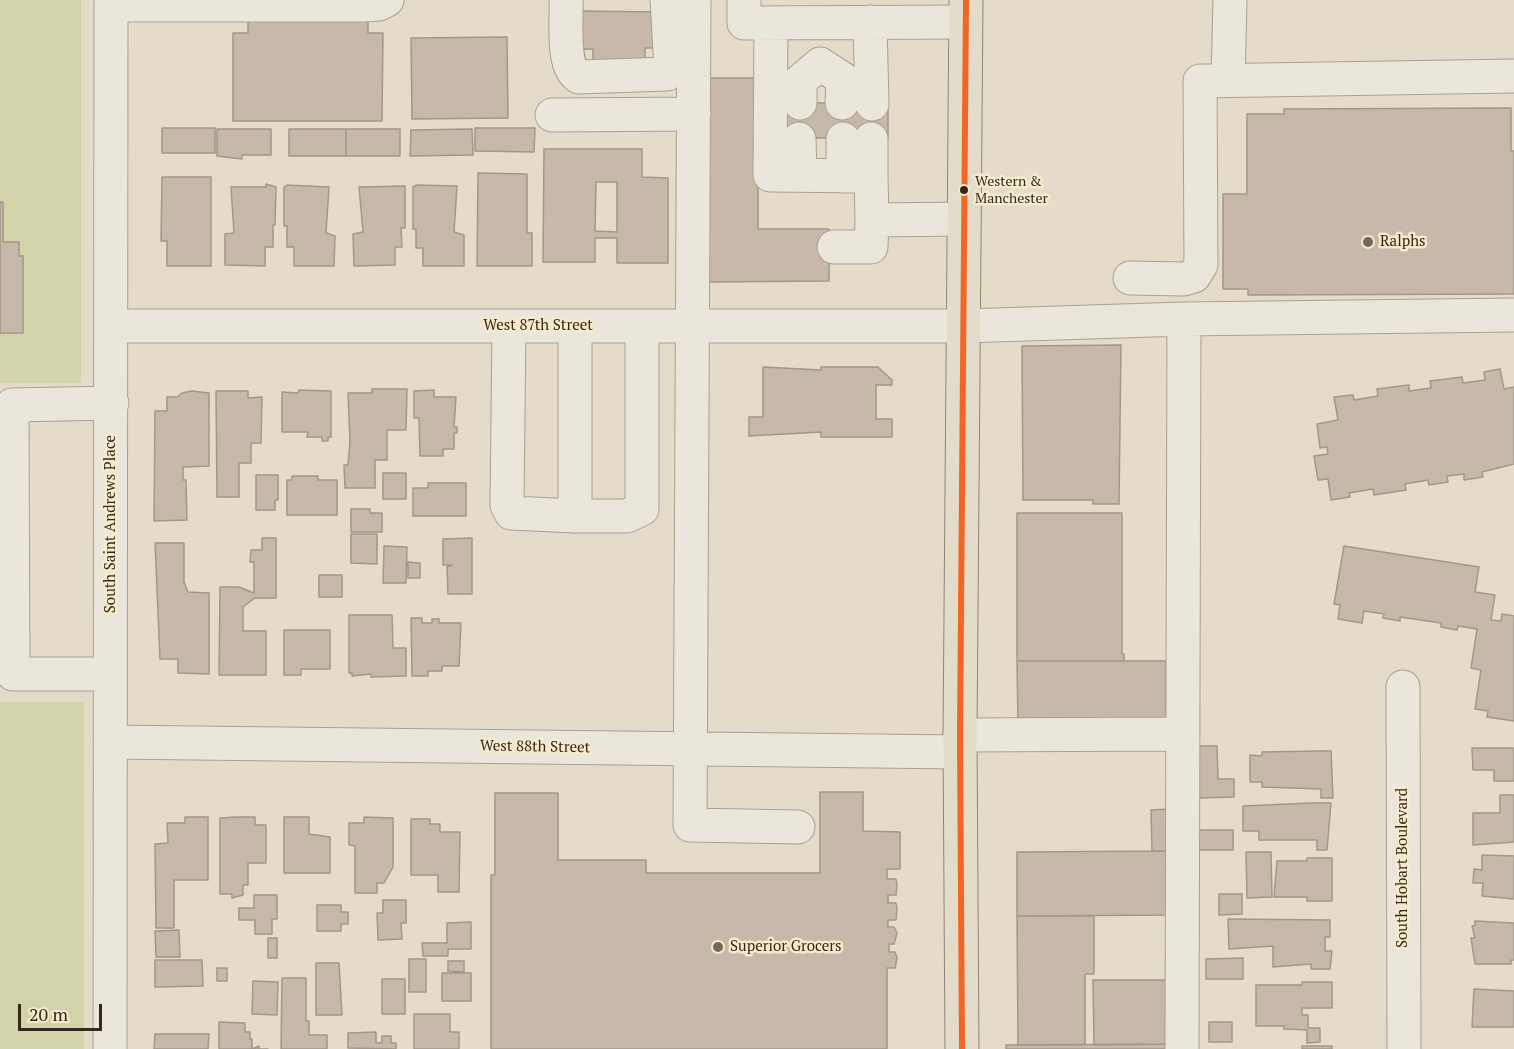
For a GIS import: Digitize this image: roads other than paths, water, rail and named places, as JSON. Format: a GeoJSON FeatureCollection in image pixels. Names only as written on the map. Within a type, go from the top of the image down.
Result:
{"type":"FeatureCollection","features":[{"type":"Feature","properties":{"kind":"main road"},"geometry":{"type":"LineString","coordinates":[[962,1049],[960,744],[965,11]]}},
{"type":"Feature","properties":{"kind":"street"},"geometry":{"type":"LineString","coordinates":[[111,3],[364,5],[379,4],[387,0]]}},
{"type":"Feature","properties":{"kind":"street"},"geometry":{"type":"LineString","coordinates":[[566,0],[568,63],[572,73],[579,77],[667,74],[671,68],[667,0]]}},
{"type":"Feature","properties":{"kind":"street"},"geometry":{"type":"LineString","coordinates":[[694,0],[690,825],[798,827]]}},
{"type":"Feature","properties":{"kind":"street"},"geometry":{"type":"LineString","coordinates":[[744,0],[744,23],[965,11]]}},
{"type":"Feature","properties":{"kind":"street"},"geometry":{"type":"LineString","coordinates":[[1130,278],[1184,279],[1194,276],[1201,265],[1214,81],[1230,0]]}},
{"type":"Feature","properties":{"kind":"street","name":"South Saint Andrews Place"},"geometry":{"type":"LineString","coordinates":[[110,1049],[111,3]]}},
{"type":"Feature","properties":{"kind":"street"},"geometry":{"type":"LineString","coordinates":[[800,103],[800,81],[820,64],[847,17]]}},
{"type":"Feature","properties":{"kind":"street"},"geometry":{"type":"LineString","coordinates":[[820,64],[843,79],[857,103],[847,17]]}},
{"type":"Feature","properties":{"kind":"street"},"geometry":{"type":"LineString","coordinates":[[771,23],[770,175],[857,176]]}},
{"type":"Feature","properties":{"kind":"street"},"geometry":{"type":"LineString","coordinates":[[1214,81],[1514,76]]}},
{"type":"Feature","properties":{"kind":"street"},"geometry":{"type":"LineString","coordinates":[[552,115],[694,114]]}},
{"type":"Feature","properties":{"kind":"street"},"geometry":{"type":"LineString","coordinates":[[799,139],[800,175]]}},
{"type":"Feature","properties":{"kind":"street"},"geometry":{"type":"LineString","coordinates":[[834,247],[871,247],[872,220],[857,176],[857,139]]}},
{"type":"Feature","properties":{"kind":"street"},"geometry":{"type":"LineString","coordinates":[[872,220],[964,219]]}},
{"type":"Feature","properties":{"kind":"street","name":"West 87th Street"},"geometry":{"type":"LineString","coordinates":[[112,326],[964,326],[1184,319],[1514,315]]}},
{"type":"Feature","properties":{"kind":"street"},"geometry":{"type":"LineString","coordinates":[[1182,1049],[1184,319]]}},
{"type":"Feature","properties":{"kind":"street"},"geometry":{"type":"LineString","coordinates":[[509,326],[507,505],[511,513],[521,516],[627,516],[642,509],[642,326]]}},
{"type":"Feature","properties":{"kind":"street"},"geometry":{"type":"LineString","coordinates":[[575,516],[576,326]]}},
{"type":"Feature","properties":{"kind":"street"},"geometry":{"type":"LineString","coordinates":[[110,674],[13,674],[12,405],[112,404]]}},
{"type":"Feature","properties":{"kind":"street","name":"South Hobart Boulevard"},"geometry":{"type":"LineString","coordinates":[[1403,687],[1404,1049]]}},
{"type":"Feature","properties":{"kind":"street","name":"West 88th Street"},"geometry":{"type":"LineString","coordinates":[[110,742],[690,749],[960,744],[1183,735]]}},
{"type":"Feature","properties":{"kind":"place","name":"Western & Manchester"},"geometry":{"type":"Point","coordinates":[964,190]}},
{"type":"Feature","properties":{"kind":"place","name":"Ralphs"},"geometry":{"type":"Point","coordinates":[1368,242]}},
{"type":"Feature","properties":{"kind":"place","name":"Superior Grocers"},"geometry":{"type":"Point","coordinates":[718,947]}}]}
